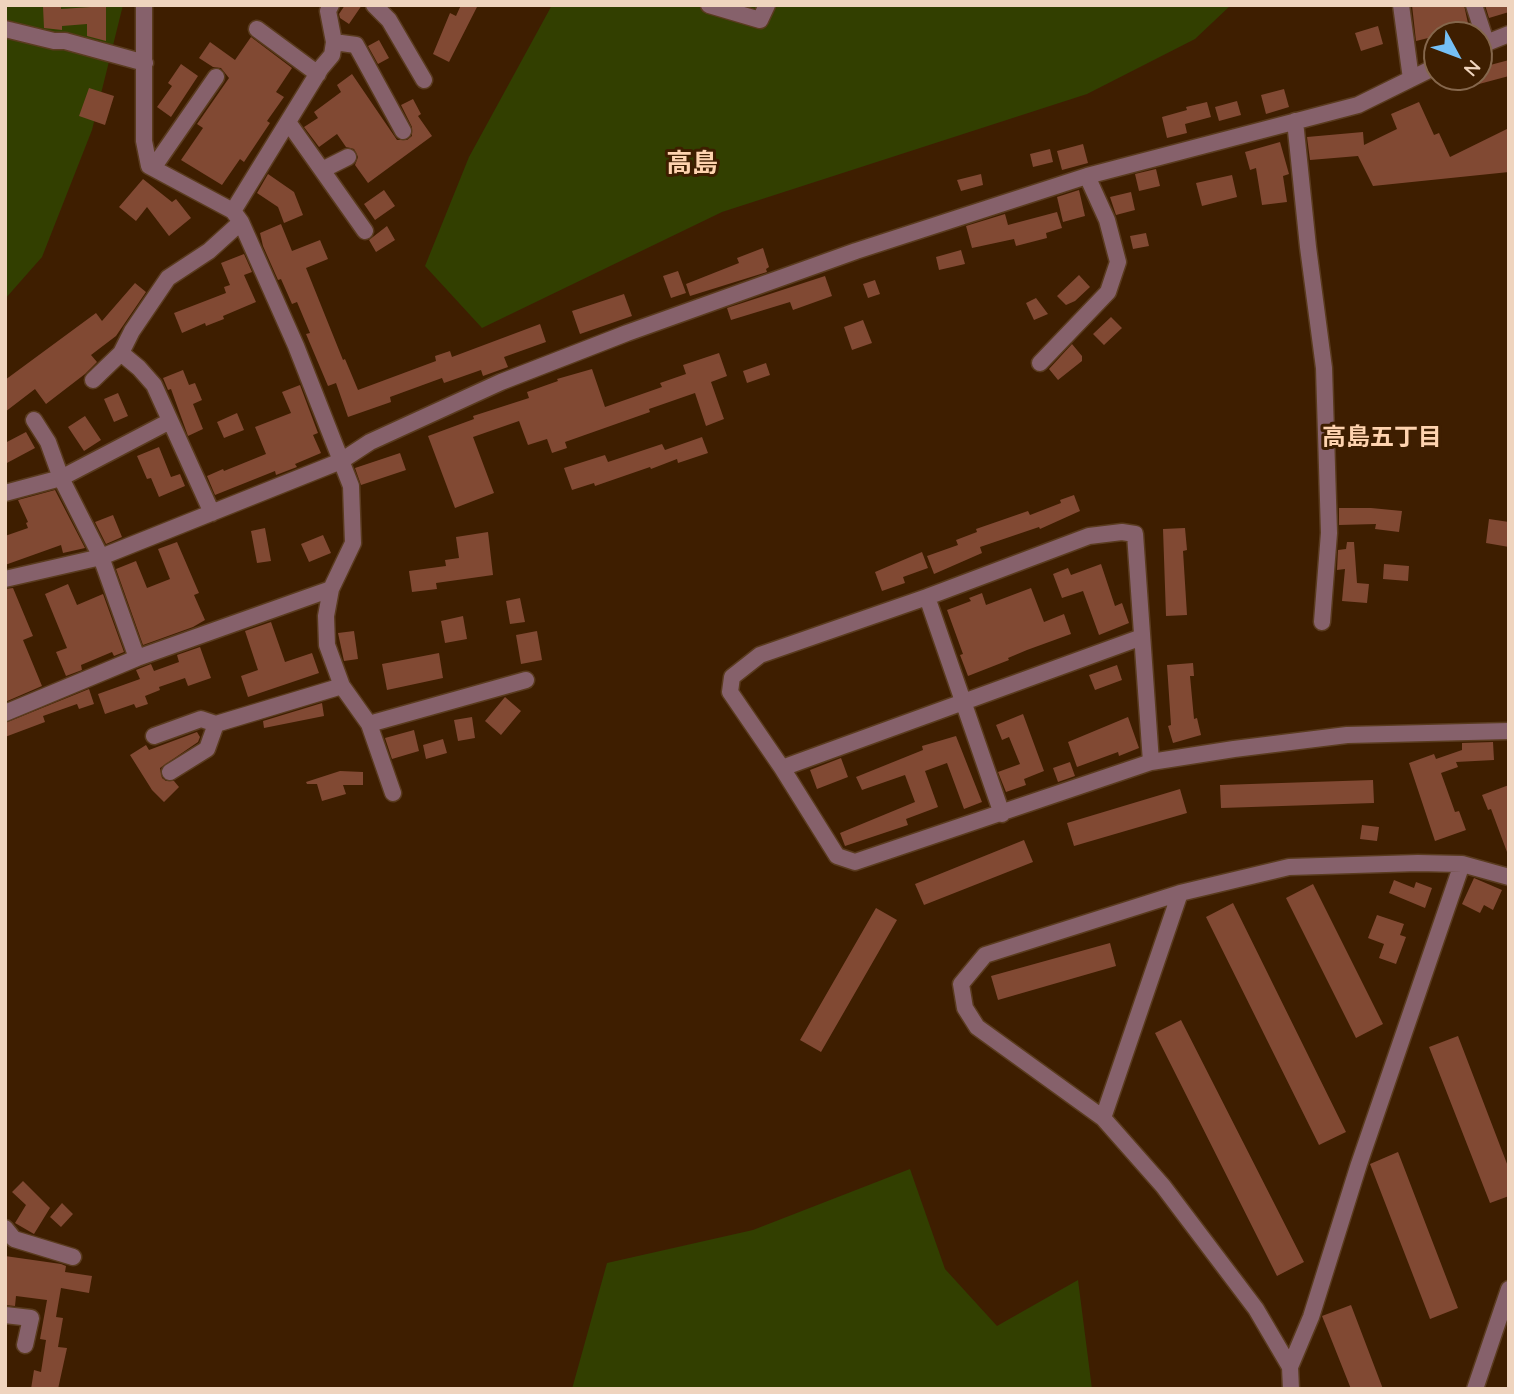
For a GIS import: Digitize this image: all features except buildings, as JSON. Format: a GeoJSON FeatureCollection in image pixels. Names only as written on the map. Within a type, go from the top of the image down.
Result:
{"type":"FeatureCollection","features":[{"type":"Feature","properties":{"kind":"street"},"geometry":{"type":"LineString","coordinates":[[144,5],[144,141],[149,166],[237,216],[296,346],[351,486],[353,543],[331,589],[326,617],[327,645],[342,686],[369,724],[393,793]]}},
{"type":"Feature","properties":{"kind":"street"},"geometry":{"type":"LineString","coordinates":[[93,380],[121,353],[132,331],[168,278],[209,251],[237,216],[288,122],[331,55],[334,42],[328,11],[331,5]]}},
{"type":"Feature","properties":{"kind":"street"},"geometry":{"type":"LineString","coordinates":[[374,5],[389,20],[424,80]]}},
{"type":"Feature","properties":{"kind":"street"},"geometry":{"type":"LineString","coordinates":[[709,5],[760,20],[767,5]]}},
{"type":"Feature","properties":{"kind":"street"},"geometry":{"type":"LineString","coordinates":[[1401,5],[1412,79]]}},
{"type":"Feature","properties":{"kind":"street"},"geometry":{"type":"LineString","coordinates":[[5,29],[54,41],[65,41],[145,63]]}},
{"type":"Feature","properties":{"kind":"street"},"geometry":{"type":"LineString","coordinates":[[257,29],[318,74]]}},
{"type":"Feature","properties":{"kind":"street"},"geometry":{"type":"LineString","coordinates":[[334,42],[356,45],[403,131]]}},
{"type":"Feature","properties":{"kind":"street"},"geometry":{"type":"LineString","coordinates":[[5,579],[101,557],[341,461],[370,442],[501,382],[627,333],[856,251],[1087,176],[1358,105],[1423,73]]}},
{"type":"Feature","properties":{"kind":"street"},"geometry":{"type":"LineString","coordinates":[[153,168],[216,77]]}},
{"type":"Feature","properties":{"kind":"street"},"geometry":{"type":"LineString","coordinates":[[1295,121],[1324,368],[1329,533],[1322,622]]}},
{"type":"Feature","properties":{"kind":"street"},"geometry":{"type":"LineString","coordinates":[[288,122],[365,231]]}},
{"type":"Feature","properties":{"kind":"street"},"geometry":{"type":"LineString","coordinates":[[322,170],[348,157]]}},
{"type":"Feature","properties":{"kind":"street"},"geometry":{"type":"LineString","coordinates":[[1040,363],[1108,292],[1118,262],[1107,220],[1087,176]]}},
{"type":"Feature","properties":{"kind":"street"},"geometry":{"type":"LineString","coordinates":[[121,353],[154,385],[212,513]]}},
{"type":"Feature","properties":{"kind":"street"},"geometry":{"type":"LineString","coordinates":[[34,420],[48,442],[61,478],[101,557],[137,658]]}},
{"type":"Feature","properties":{"kind":"street"},"geometry":{"type":"LineString","coordinates":[[5,493],[61,478],[170,421]]}},
{"type":"Feature","properties":{"kind":"street"},"geometry":{"type":"LineString","coordinates":[[1151,762],[1135,534],[1088,536],[927,597],[760,655],[732,677],[730,692],[837,856],[855,862],[1151,762],[1234,748],[1347,736],[1509,731]]}},
{"type":"Feature","properties":{"kind":"street"},"geometry":{"type":"LineString","coordinates":[[5,713],[137,658],[331,589]]}},
{"type":"Feature","properties":{"kind":"street"},"geometry":{"type":"LineString","coordinates":[[927,597],[1002,814]]}},
{"type":"Feature","properties":{"kind":"street"},"geometry":{"type":"LineString","coordinates":[[782,768],[1142,637]]}},
{"type":"Feature","properties":{"kind":"street"},"geometry":{"type":"LineString","coordinates":[[369,724],[526,680]]}},
{"type":"Feature","properties":{"kind":"street"},"geometry":{"type":"LineString","coordinates":[[154,736],[201,719],[216,724],[342,686]]}},
{"type":"Feature","properties":{"kind":"street"},"geometry":{"type":"LineString","coordinates":[[170,772],[207,749],[216,724]]}},
{"type":"Feature","properties":{"kind":"street"},"geometry":{"type":"LineString","coordinates":[[1290,1367],[1256,1309],[1171,1196],[1103,1118],[976,1027],[965,1008],[961,984],[985,954],[1180,892],[1289,867],[1462,864],[1509,877]]}},
{"type":"Feature","properties":{"kind":"street"},"geometry":{"type":"LineString","coordinates":[[1291,1389],[1290,1367],[1311,1317],[1359,1164],[1462,864]]}},
{"type":"Feature","properties":{"kind":"street"},"geometry":{"type":"LineString","coordinates":[[1103,1118],[1180,892]]}},
{"type":"Feature","properties":{"kind":"street"},"geometry":{"type":"LineString","coordinates":[[5,1228],[14,1238],[73,1257]]}},
{"type":"Feature","properties":{"kind":"street"},"geometry":{"type":"LineString","coordinates":[[1475,1389],[1501,1337],[1509,1289]]}},
{"type":"Feature","properties":{"kind":"street"},"geometry":{"type":"LineString","coordinates":[[5,1315],[31,1318],[25,1345]]}},
{"type":"Feature","properties":{"kind":"green space"},"geometry":{"type":"Polygon","coordinates":[[[5,5],[123,5],[92,130],[42,257],[5,299],[5,5]]]}},
{"type":"Feature","properties":{"kind":"green space"},"geometry":{"type":"Polygon","coordinates":[[[552,5],[1231,5],[1195,39],[1087,94],[722,212],[482,328],[425,266],[469,157],[552,5]]]}},
{"type":"Feature","properties":{"kind":"green space"},"geometry":{"type":"Polygon","coordinates":[[[910,1169],[945,1269],[997,1326],[1078,1280],[1092,1389],[572,1389],[607,1263],[753,1230],[910,1169]]]}},
{"type":"Feature","properties":{"kind":"district","name":"高島"},"geometry":{"type":"Point","coordinates":[692,164]}},
{"type":"Feature","properties":{"kind":"district","name":"高島五丁目"},"geometry":{"type":"Point","coordinates":[1382,438]}}]}
